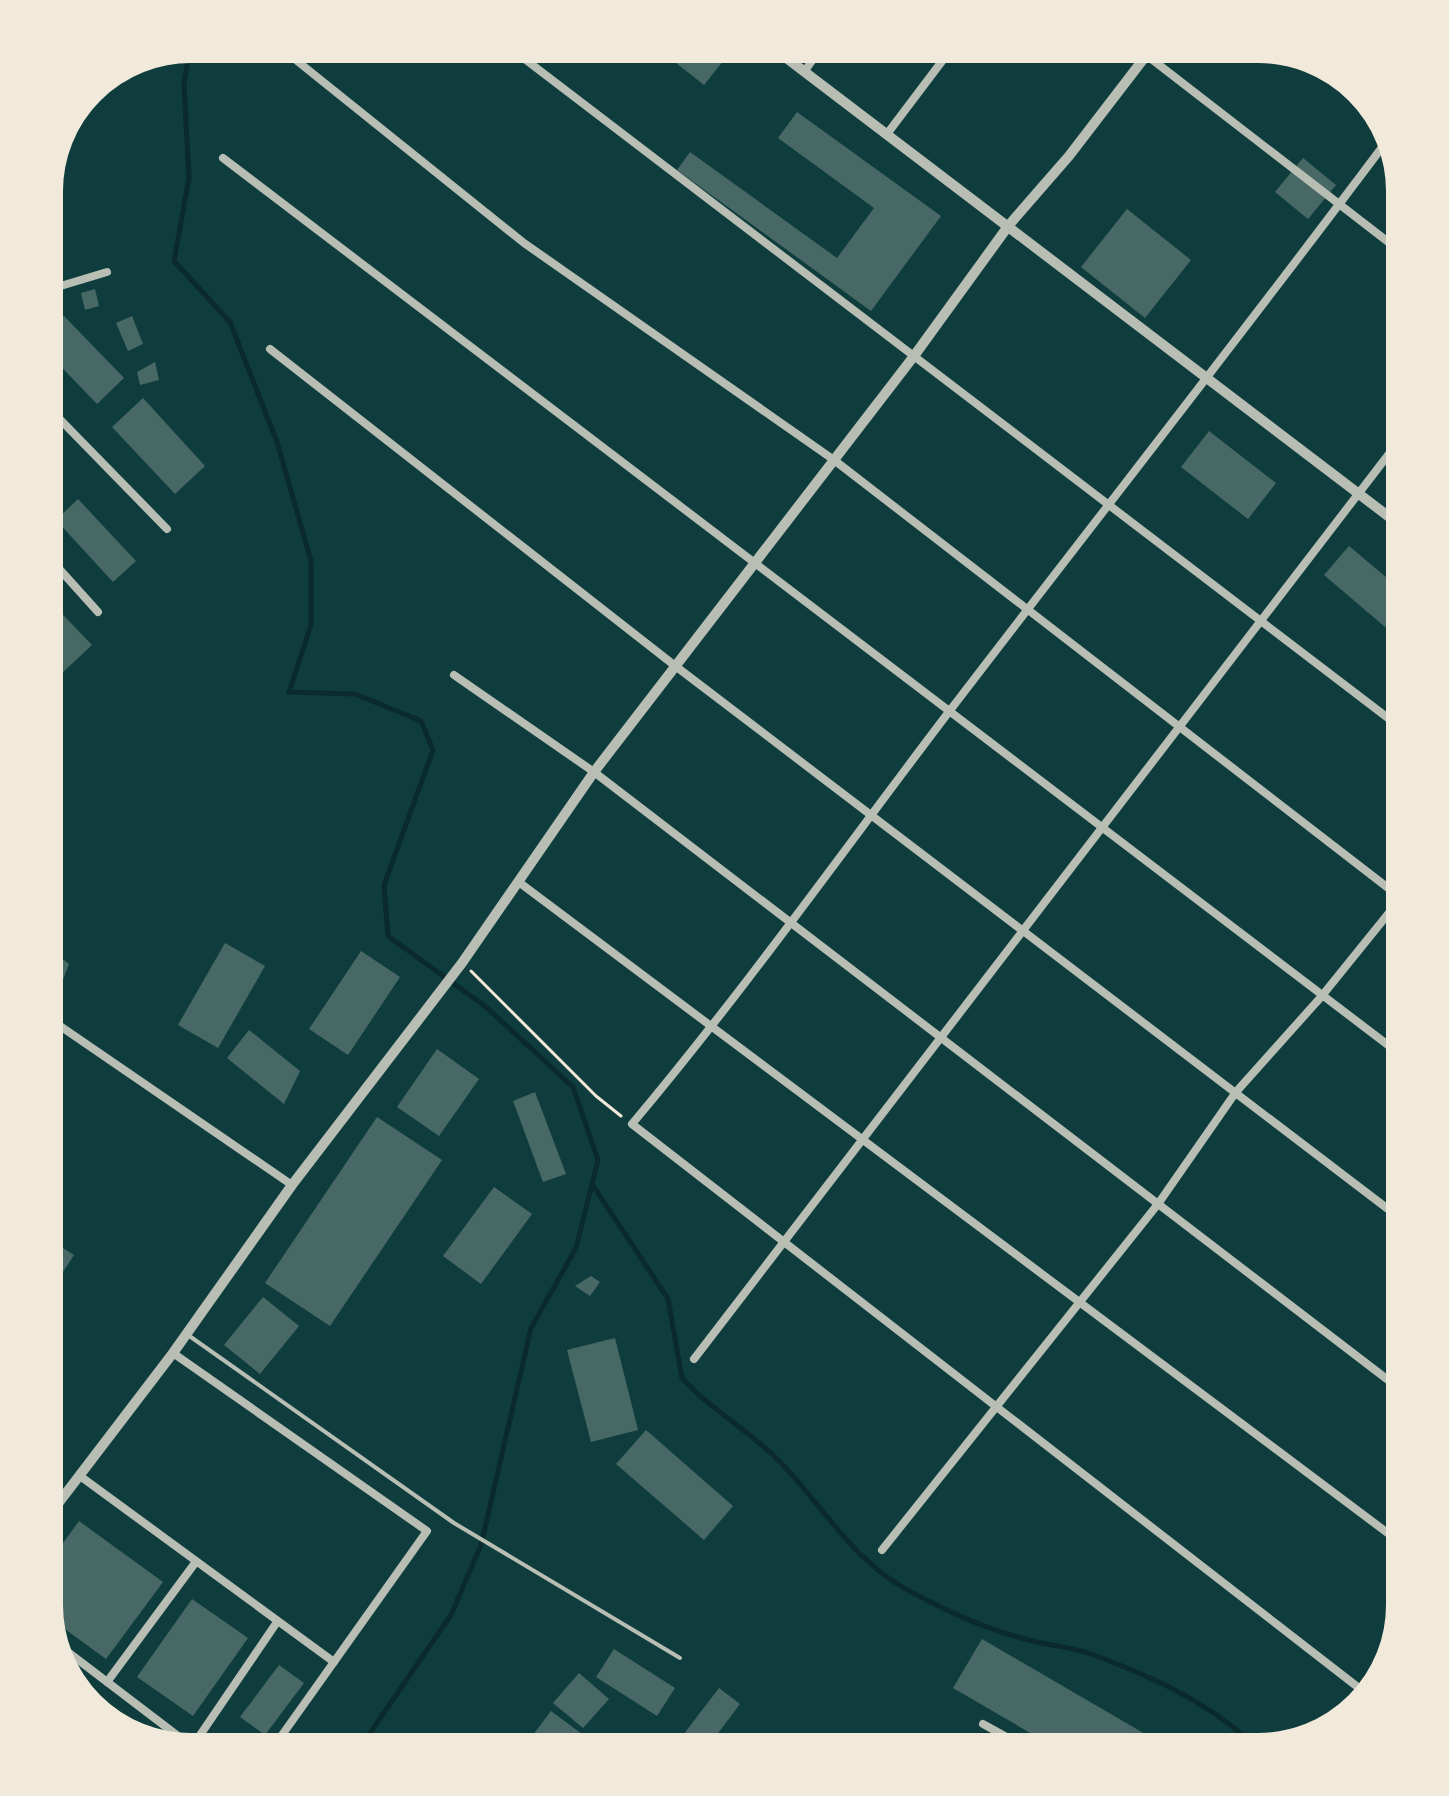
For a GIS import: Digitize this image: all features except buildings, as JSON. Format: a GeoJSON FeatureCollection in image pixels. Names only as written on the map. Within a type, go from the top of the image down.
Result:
{"type":"FeatureCollection","features":[{"type":"Feature","properties":{"kind":"street"},"geometry":{"type":"LineString","coordinates":[[293,58],[524,243],[834,460],[1391,887]]}},
{"type":"Feature","properties":{"kind":"street"},"geometry":{"type":"LineString","coordinates":[[523,58],[1112,504],[1391,720]]}},
{"type":"Feature","properties":{"kind":"street"},"geometry":{"type":"LineString","coordinates":[[786,58],[1210,378],[1391,519]]}},
{"type":"Feature","properties":{"kind":"street"},"geometry":{"type":"LineString","coordinates":[[804,72],[814,58]]}},
{"type":"Feature","properties":{"kind":"street"},"geometry":{"type":"LineString","coordinates":[[887,134],[944,58]]}},
{"type":"Feature","properties":{"kind":"street"},"geometry":{"type":"LineString","coordinates":[[58,1504],[173,1353],[292,1185],[460,966],[594,772],[674,665],[914,356],[1009,225],[1146,58]]}},
{"type":"Feature","properties":{"kind":"street"},"geometry":{"type":"LineString","coordinates":[[1151,58],[1391,244]]}},
{"type":"Feature","properties":{"kind":"street"},"geometry":{"type":"LineString","coordinates":[[1361,1689],[632,1124],[713,1028],[793,924],[949,712],[1210,378],[1383,146]]}},
{"type":"Feature","properties":{"kind":"street"},"geometry":{"type":"LineString","coordinates":[[223,158],[1391,1048]]}},
{"type":"Feature","properties":{"kind":"street"},"geometry":{"type":"LineString","coordinates":[[58,287],[107,272]]}},
{"type":"Feature","properties":{"kind":"street"},"geometry":{"type":"LineString","coordinates":[[270,349],[674,665],[1391,1211]]}},
{"type":"Feature","properties":{"kind":"street"},"geometry":{"type":"LineString","coordinates":[[58,417],[167,529]]}},
{"type":"Feature","properties":{"kind":"street"},"geometry":{"type":"LineString","coordinates":[[694,1359],[782,1241],[943,1039],[1101,828],[1391,452]]}},
{"type":"Feature","properties":{"kind":"street"},"geometry":{"type":"LineString","coordinates":[[58,568],[98,612]]}},
{"type":"Feature","properties":{"kind":"street"},"geometry":{"type":"LineString","coordinates":[[454,675],[594,772],[1391,1382]]}},
{"type":"Feature","properties":{"kind":"street"},"geometry":{"type":"LineString","coordinates":[[520,883],[1391,1536]]}},
{"type":"Feature","properties":{"kind":"street"},"geometry":{"type":"LineString","coordinates":[[882,1550],[1158,1204],[1236,1092],[1391,913]]}},
{"type":"Feature","properties":{"kind":"street"},"geometry":{"type":"LineString","coordinates":[[58,1025],[292,1185]]}},
{"type":"Feature","properties":{"kind":"street"},"geometry":{"type":"LineString","coordinates":[[173,1353],[427,1531],[280,1738]]}},
{"type":"Feature","properties":{"kind":"street"},"geometry":{"type":"LineString","coordinates":[[80,1476],[334,1662]]}},
{"type":"Feature","properties":{"kind":"street"},"geometry":{"type":"LineString","coordinates":[[107,1682],[195,1563]]}},
{"type":"Feature","properties":{"kind":"street"},"geometry":{"type":"LineString","coordinates":[[203,1738],[277,1622]]}},
{"type":"Feature","properties":{"kind":"street"},"geometry":{"type":"LineString","coordinates":[[68,1652],[180,1737]]}},
{"type":"Feature","properties":{"kind":"street"},"geometry":{"type":"LineString","coordinates":[[983,1724],[1008,1738]]}},
{"type":"Feature","properties":{"kind":"lane"},"geometry":{"type":"LineString","coordinates":[[186,1333],[454,1523],[680,1658]]}},
{"type":"Feature","properties":{"kind":"path"},"geometry":{"type":"LineString","coordinates":[[460,966],[596,1096],[632,1124]]}},
{"type":"Feature","properties":{"kind":"waterway"},"geometry":{"type":"LineString","coordinates":[[188,58],[184,84],[189,178],[174,261],[230,322],[277,442],[311,561],[311,625],[289,692],[355,694],[421,721],[433,750],[384,885],[388,936],[486,1007],[573,1087],[598,1160],[576,1248],[531,1328],[481,1545],[451,1615],[367,1738]]}},
{"type":"Feature","properties":{"kind":"waterway"},"geometry":{"type":"LineString","coordinates":[[592,1184],[668,1299],[682,1378],[774,1456],[867,1561],[906,1589],[966,1619],[1013,1636],[1086,1652],[1161,1683],[1203,1706],[1246,1738]]}}]}
